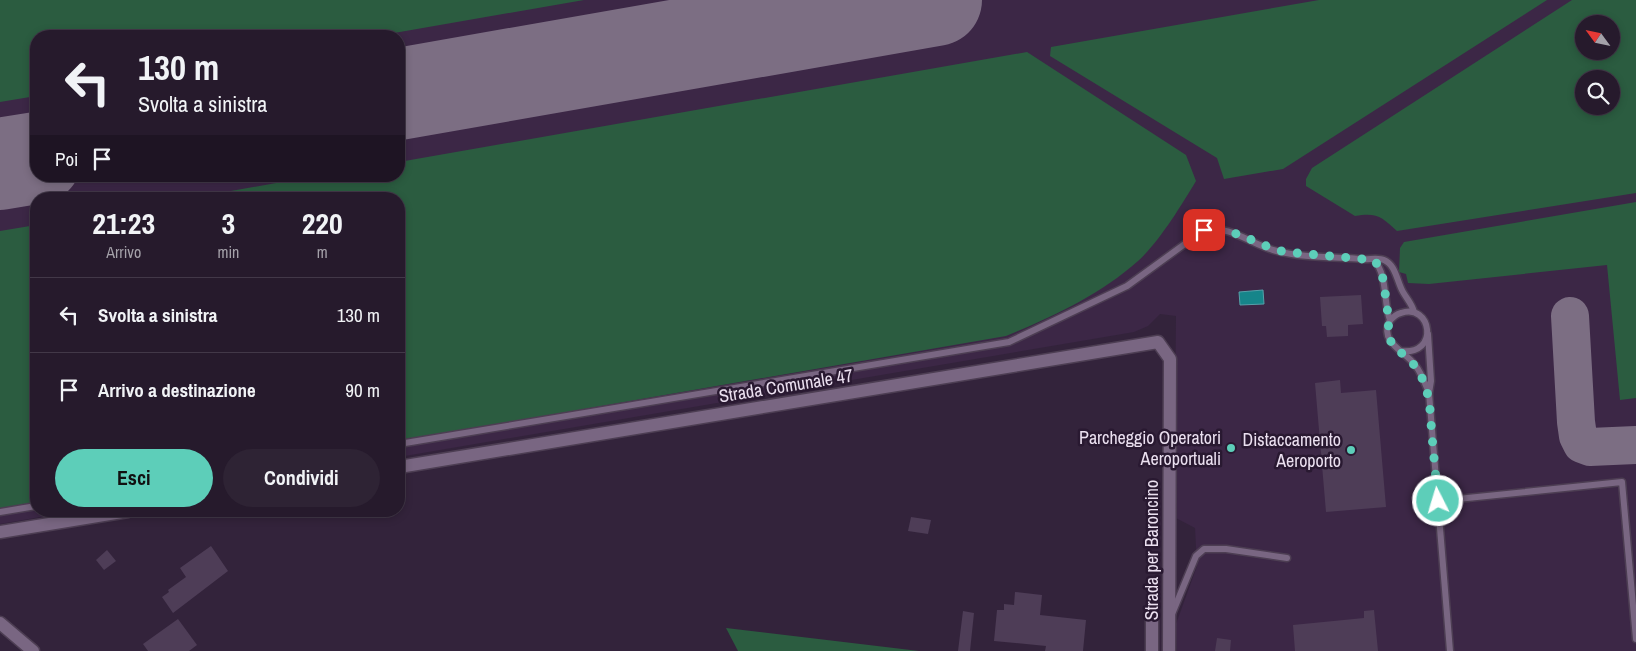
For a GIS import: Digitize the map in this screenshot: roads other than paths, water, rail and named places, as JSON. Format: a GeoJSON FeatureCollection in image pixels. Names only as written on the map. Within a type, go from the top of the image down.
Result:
{"type":"FeatureCollection","features":[{"type":"Feature","properties":{"kind":"street","name":"Strada Comunale 47"},"geometry":{"type":"LineString","coordinates":[[405,466],[1158,342],[1170,359]]}},
{"type":"Feature","properties":{"kind":"street","name":"Strada per Baroncino"},"geometry":{"type":"LineString","coordinates":[[1169,651],[1170,359]]}},
{"type":"Feature","properties":{"kind":"street"},"geometry":{"type":"LineString","coordinates":[[0,532],[91,517]]}},
{"type":"Feature","properties":{"kind":"street"},"geometry":{"type":"LineString","coordinates":[[1152,620],[1152,651]]}},
{"type":"Feature","properties":{"kind":"street"},"geometry":{"type":"LineString","coordinates":[[0,623],[33,651]]}},
{"type":"Feature","properties":{"kind":"lane"},"geometry":{"type":"LineString","coordinates":[[405,443],[1009,342],[1127,286],[1204,230],[1215,228],[1226,230],[1282,252],[1300,255],[1382,259],[1389,263],[1414,312]]}},
{"type":"Feature","properties":{"kind":"lane"},"geometry":{"type":"LineString","coordinates":[[1374,260],[1379,266],[1382,275],[1386,309],[1390,320]]}},
{"type":"Feature","properties":{"kind":"lane"},"geometry":{"type":"LineString","coordinates":[[1429,393],[1416,365],[1393,346],[1388,338],[1387,329],[1390,320],[1397,314],[1405,311],[1414,312],[1422,317],[1427,325],[1431,381],[1429,393],[1450,651]]}},
{"type":"Feature","properties":{"kind":"lane"},"geometry":{"type":"LineString","coordinates":[[1400,351],[1410,352],[1418,349],[1425,342],[1428,334]]}},
{"type":"Feature","properties":{"kind":"lane"},"geometry":{"type":"LineString","coordinates":[[1438,501],[1622,482],[1636,639]]}},
{"type":"Feature","properties":{"kind":"lane"},"geometry":{"type":"LineString","coordinates":[[0,512],[30,507]]}},
{"type":"Feature","properties":{"kind":"lane"},"geometry":{"type":"LineString","coordinates":[[1170,620],[1196,556],[1204,549],[1226,549],[1287,558]]}},
{"type":"Feature","properties":{"kind":"place","name":"Parcheggio Operatori Aeroportuali"},"geometry":{"type":"Point","coordinates":[1231,448]}},
{"type":"Feature","properties":{"kind":"place","name":"Distaccamento Aeroporto"},"geometry":{"type":"Point","coordinates":[1351,450]}}]}
